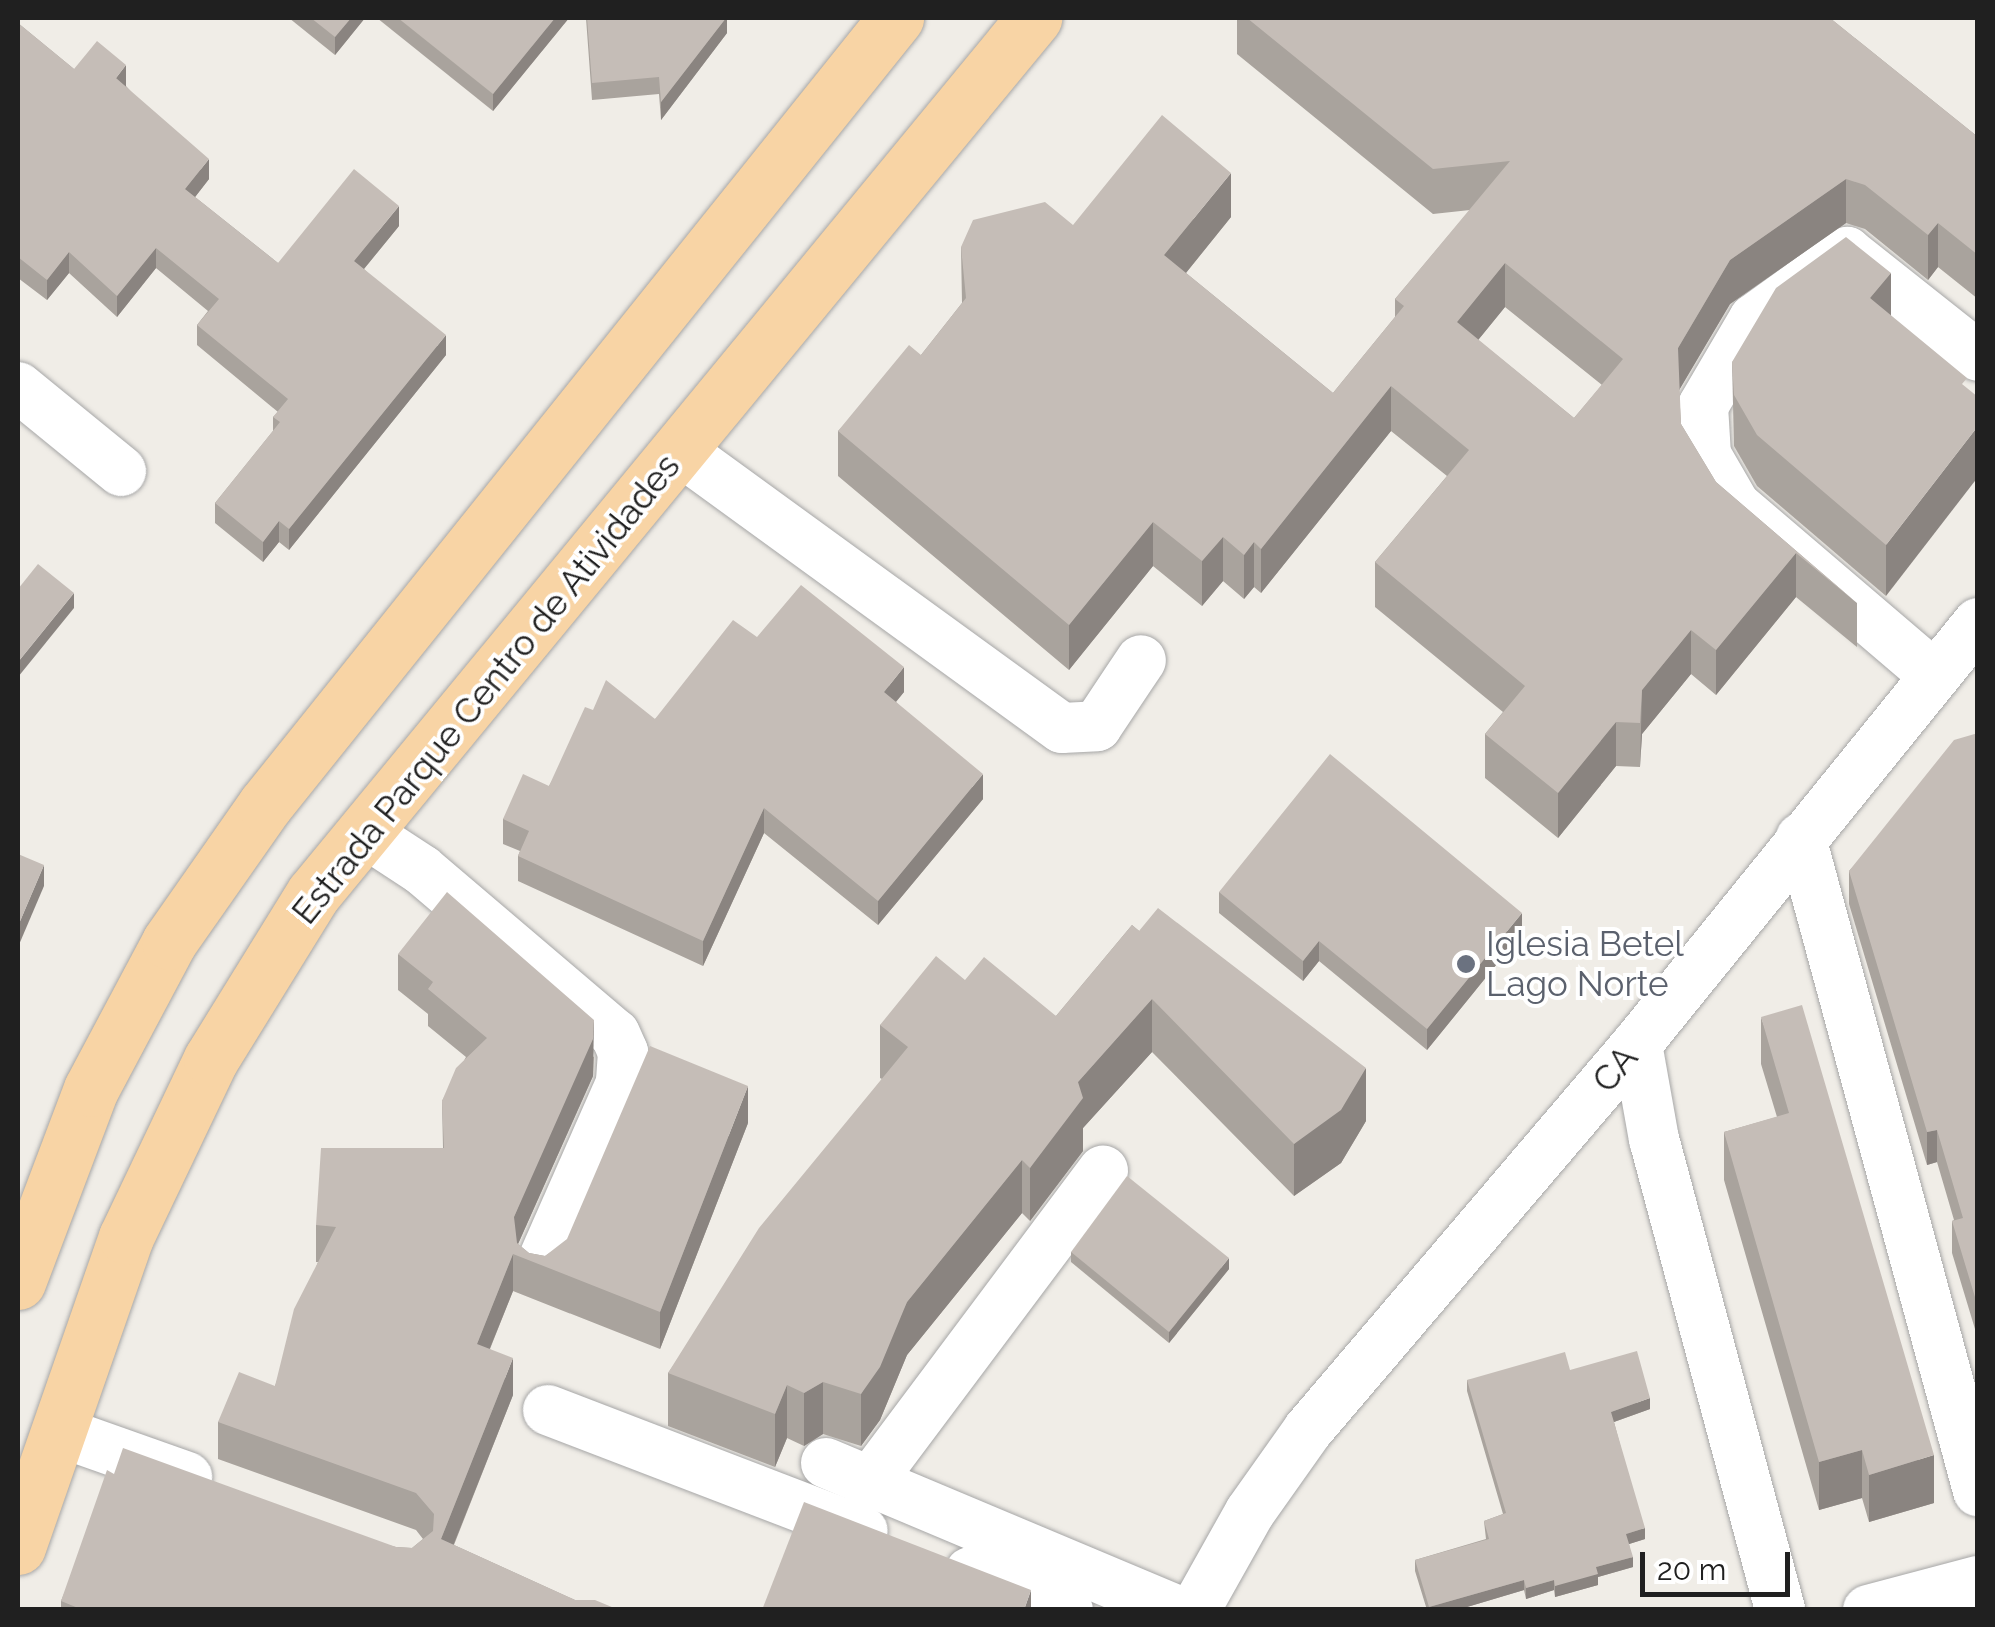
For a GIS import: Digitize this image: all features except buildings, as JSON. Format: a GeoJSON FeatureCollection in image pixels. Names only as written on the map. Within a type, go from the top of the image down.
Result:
{"type":"FeatureCollection","features":[{"type":"Feature","properties":{"kind":"main road"},"geometry":{"type":"LineString","coordinates":[[18,1282],[91,1090],[168,942],[264,806],[896,18]]}},
{"type":"Feature","properties":{"kind":"main road","name":"Estrada Parque Centro de Atividades"},"geometry":{"type":"LineString","coordinates":[[18,1547],[126,1237],[210,1060],[313,894],[1034,18]]}},
{"type":"Feature","properties":{"kind":"street"},"geometry":{"type":"LineString","coordinates":[[1934,676],[1735,505],[1706,455],[1704,406],[1754,319],[1847,252],[1978,356]]}},
{"type":"Feature","properties":{"kind":"street"},"geometry":{"type":"LineString","coordinates":[[18,387],[121,471]]}},
{"type":"Feature","properties":{"kind":"street"},"geometry":{"type":"LineString","coordinates":[[679,450],[1062,728],[1096,726],[1141,660]]}},
{"type":"Feature","properties":{"kind":"street","name":"CA"},"geometry":{"type":"LineString","coordinates":[[1195,1610],[1250,1512],[1308,1430],[1637,1044],[1978,623]]}},
{"type":"Feature","properties":{"kind":"street"},"geometry":{"type":"LineString","coordinates":[[364,832],[422,870],[615,1034],[623,1052],[621,1082],[542,1264]]}},
{"type":"Feature","properties":{"kind":"street"},"geometry":{"type":"LineString","coordinates":[[1801,838],[1978,1492]]}},
{"type":"Feature","properties":{"kind":"street"},"geometry":{"type":"LineString","coordinates":[[1637,1044],[1654,1139],[1780,1610]]}},
{"type":"Feature","properties":{"kind":"street"},"geometry":{"type":"LineString","coordinates":[[1103,1170],[848,1472],[1175,1610]]}},
{"type":"Feature","properties":{"kind":"street"},"geometry":{"type":"LineString","coordinates":[[548,1410],[1068,1610]]}},
{"type":"Feature","properties":{"kind":"street"},"geometry":{"type":"LineString","coordinates":[[60,1432],[224,1491]]}},
{"type":"Feature","properties":{"kind":"street","name":"CA"},"geometry":{"type":"LineString","coordinates":[[1231,1610],[1230,1586],[1250,1512]]}},
{"type":"Feature","properties":{"kind":"street"},"geometry":{"type":"LineString","coordinates":[[1868,1610],[1978,1581]]}},
{"type":"Feature","properties":{"kind":"place","name":"Iglesia Betel Lago Norte"},"geometry":{"type":"Point","coordinates":[1466,964]}}]}
